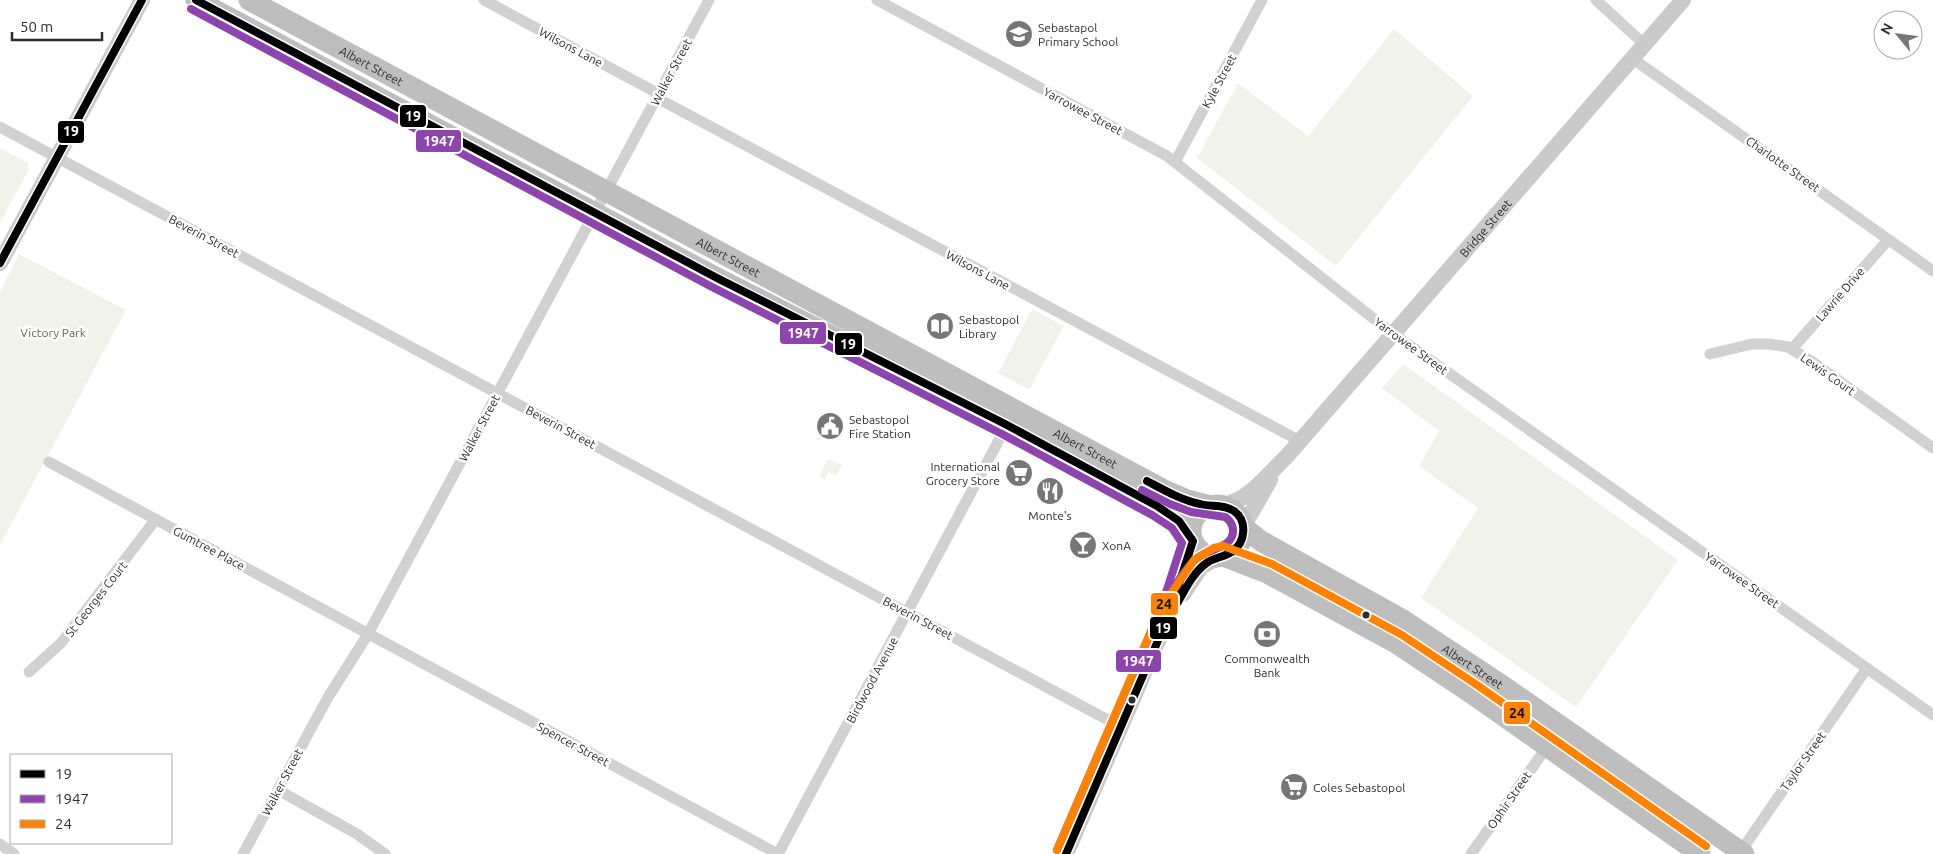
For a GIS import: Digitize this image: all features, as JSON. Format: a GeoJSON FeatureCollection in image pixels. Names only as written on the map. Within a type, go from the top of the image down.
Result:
{"type":"FeatureCollection","features":[{"type":"Feature","properties":{"kind":"highway","name":"Albert Street"},"geometry":{"type":"LineString","coordinates":[[196,0],[717,278],[1007,425],[1165,510],[1179,521],[1193,540]]}},
{"type":"Feature","properties":{"kind":"highway","name":"Albert Street"},"geometry":{"type":"LineString","coordinates":[[249,0],[1166,491],[1187,500],[1216,505]]}},
{"type":"Feature","properties":{"kind":"highway"},"geometry":{"type":"LineString","coordinates":[[1216,505],[1234,510],[1243,526],[1240,543],[1233,551],[1221,556],[1206,554],[1201,551],[1193,540],[1191,530],[1194,520],[1201,511],[1216,505]]}},
{"type":"Feature","properties":{"kind":"highway","name":"Albert Street"},"geometry":{"type":"LineString","coordinates":[[1243,526],[1261,541],[1403,620],[1561,726],[1741,853]]}},
{"type":"Feature","properties":{"kind":"highway","name":"Albert Street"},"geometry":{"type":"LineString","coordinates":[[1221,556],[1267,573],[1396,643],[1700,854]]}},
{"type":"Feature","properties":{"kind":"main road"},"geometry":{"type":"LineString","coordinates":[[0,263],[142,0]]}},
{"type":"Feature","properties":{"kind":"main road","name":"Bridge Street"},"geometry":{"type":"LineString","coordinates":[[1287,456],[1683,0]]}},
{"type":"Feature","properties":{"kind":"main road"},"geometry":{"type":"LineString","coordinates":[[1216,505],[1227,504],[1244,495],[1287,456]]}},
{"type":"Feature","properties":{"kind":"main road"},"geometry":{"type":"LineString","coordinates":[[1243,526],[1263,491],[1287,456]]}},
{"type":"Feature","properties":{"kind":"main road"},"geometry":{"type":"LineString","coordinates":[[1066,854],[1169,615],[1193,540]]}},
{"type":"Feature","properties":{"kind":"main road"},"geometry":{"type":"LineString","coordinates":[[1169,615],[1201,567],[1221,556]]}},
{"type":"Feature","properties":{"kind":"street","name":"Wilsons Lane"},"geometry":{"type":"LineString","coordinates":[[484,0],[658,96],[1300,441]]}},
{"type":"Feature","properties":{"kind":"street","name":"Walker Street"},"geometry":{"type":"LineString","coordinates":[[244,854],[326,699],[368,634],[709,0]]}},
{"type":"Feature","properties":{"kind":"street","name":"Yarrowee Street"},"geometry":{"type":"LineString","coordinates":[[876,0],[1175,162],[1392,333],[1933,715]]}},
{"type":"Feature","properties":{"kind":"street","name":"Kyle Street"},"geometry":{"type":"LineString","coordinates":[[1175,162],[1262,0]]}},
{"type":"Feature","properties":{"kind":"street"},"geometry":{"type":"LineString","coordinates":[[1596,0],[1645,45]]}},
{"type":"Feature","properties":{"kind":"street","name":"Charlotte Street"},"geometry":{"type":"LineString","coordinates":[[1633,58],[1933,271]]}},
{"type":"Feature","properties":{"kind":"street","name":"Beverin Street"},"geometry":{"type":"LineString","coordinates":[[0,127],[1122,727]]}},
{"type":"Feature","properties":{"kind":"street","name":"Lawrie Drive"},"geometry":{"type":"LineString","coordinates":[[1792,349],[1888,240]]}},
{"type":"Feature","properties":{"kind":"street","name":"Lewis Court"},"geometry":{"type":"LineString","coordinates":[[1710,354],[1761,343],[1792,349],[1933,448]]}},
{"type":"Feature","properties":{"kind":"street","name":"Birdwood Avenue"},"geometry":{"type":"LineString","coordinates":[[778,854],[1007,425]]}},
{"type":"Feature","properties":{"kind":"street","name":"Gumtree Place"},"geometry":{"type":"LineString","coordinates":[[49,462],[368,634]]}},
{"type":"Feature","properties":{"kind":"street","name":"St Georges Court"},"geometry":{"type":"LineString","coordinates":[[29,672],[61,643],[156,519]]}},
{"type":"Feature","properties":{"kind":"street","name":"Spencer Street"},"geometry":{"type":"LineString","coordinates":[[368,634],[778,854]]}},
{"type":"Feature","properties":{"kind":"street","name":"Taylor Street"},"geometry":{"type":"LineString","coordinates":[[1741,853],[1867,668]]}},
{"type":"Feature","properties":{"kind":"street","name":"Ophir Street"},"geometry":{"type":"LineString","coordinates":[[1471,854],[1561,726]]}},
{"type":"Feature","properties":{"kind":"street"},"geometry":{"type":"LineString","coordinates":[[278,790],[357,834],[385,854]]}},
{"type":"Feature","properties":{"kind":"street"},"geometry":{"type":"LineString","coordinates":[[0,844],[14,854]]}},
{"type":"Feature","properties":{"kind":"green space"},"geometry":{"type":"Polygon","coordinates":[[[1394,29],[1473,96],[1336,266],[1197,158],[1238,83],[1308,136],[1394,29]]]}},
{"type":"Feature","properties":{"kind":"green space"},"geometry":{"type":"Polygon","coordinates":[[[0,148],[27,162],[29,169],[0,223],[0,148]]]}},
{"type":"Feature","properties":{"kind":"green space","name":"Victory Park"},"geometry":{"type":"Polygon","coordinates":[[[19,254],[126,310],[0,545],[0,292],[19,254]]]}},
{"type":"Feature","properties":{"kind":"green space"},"geometry":{"type":"Polygon","coordinates":[[[1032,309],[1064,326],[1029,390],[998,373],[1032,309]]]}},
{"type":"Feature","properties":{"kind":"green space"},"geometry":{"type":"Polygon","coordinates":[[[1403,364],[1678,560],[1576,707],[1421,598],[1478,508],[1419,466],[1439,431],[1382,388],[1403,364]]]}},
{"type":"Feature","properties":{"kind":"green space"},"geometry":{"type":"Polygon","coordinates":[[[828,459],[842,465],[836,476],[829,472],[825,480],[819,476],[828,459]]]}},
{"type":"Feature","properties":{"kind":"transit line","name":"19"},"geometry":{"type":"LineString","coordinates":[[0,263],[142,0]]}},
{"type":"Feature","properties":{"kind":"transit line","name":"19"},"geometry":{"type":"LineString","coordinates":[[196,0],[717,278],[1007,425],[1157,506],[1179,521],[1193,541],[1169,615],[1066,854]]}},
{"type":"Feature","properties":{"kind":"transit line","name":"1947"},"geometry":{"type":"LineString","coordinates":[[191,9],[712,287],[1002,434],[1152,515],[1172,528],[1182,543],[1160,611],[1057,850]]}},
{"type":"Feature","properties":{"kind":"transit line","name":"19"},"geometry":{"type":"LineString","coordinates":[[1147,481],[1186,500],[1230,509],[1238,515],[1243,526],[1242,537],[1237,547],[1230,553],[1211,560],[1203,566],[1191,580],[1178,602]]}},
{"type":"Feature","properties":{"kind":"transit line","name":"1947"},"geometry":{"type":"LineString","coordinates":[[1142,490],[1191,512],[1225,517],[1233,527],[1230,540],[1196,559],[1188,567],[1169,597]]}},
{"type":"Feature","properties":{"kind":"transit line","name":"24"},"geometry":{"type":"LineString","coordinates":[[1057,850],[1160,610],[1194,560],[1214,548],[1223,546],[1272,564],[1402,635],[1477,685],[1706,846]]}},
{"type":"Feature","properties":{"kind":"place","name":"Sebastapol Primary School"},"geometry":{"type":"Point","coordinates":[1019,34]}},
{"type":"Feature","properties":{"kind":"place","name":"Sebastopol Library"},"geometry":{"type":"Point","coordinates":[940,326]}},
{"type":"Feature","properties":{"kind":"place","name":"Sebastopol Fire Station"},"geometry":{"type":"Point","coordinates":[830,426]}},
{"type":"Feature","properties":{"kind":"place","name":"International Grocery Store"},"geometry":{"type":"Point","coordinates":[1019,473]}},
{"type":"Feature","properties":{"kind":"place","name":"Monte's"},"geometry":{"type":"Point","coordinates":[1050,491]}},
{"type":"Feature","properties":{"kind":"place","name":"XonA"},"geometry":{"type":"Point","coordinates":[1083,545]}},
{"type":"Feature","properties":{"kind":"place","name":"Commonwealth Bank"},"geometry":{"type":"Point","coordinates":[1267,634]}},
{"type":"Feature","properties":{"kind":"place","name":"Coles Sebastopol"},"geometry":{"type":"Point","coordinates":[1294,787]}}]}
